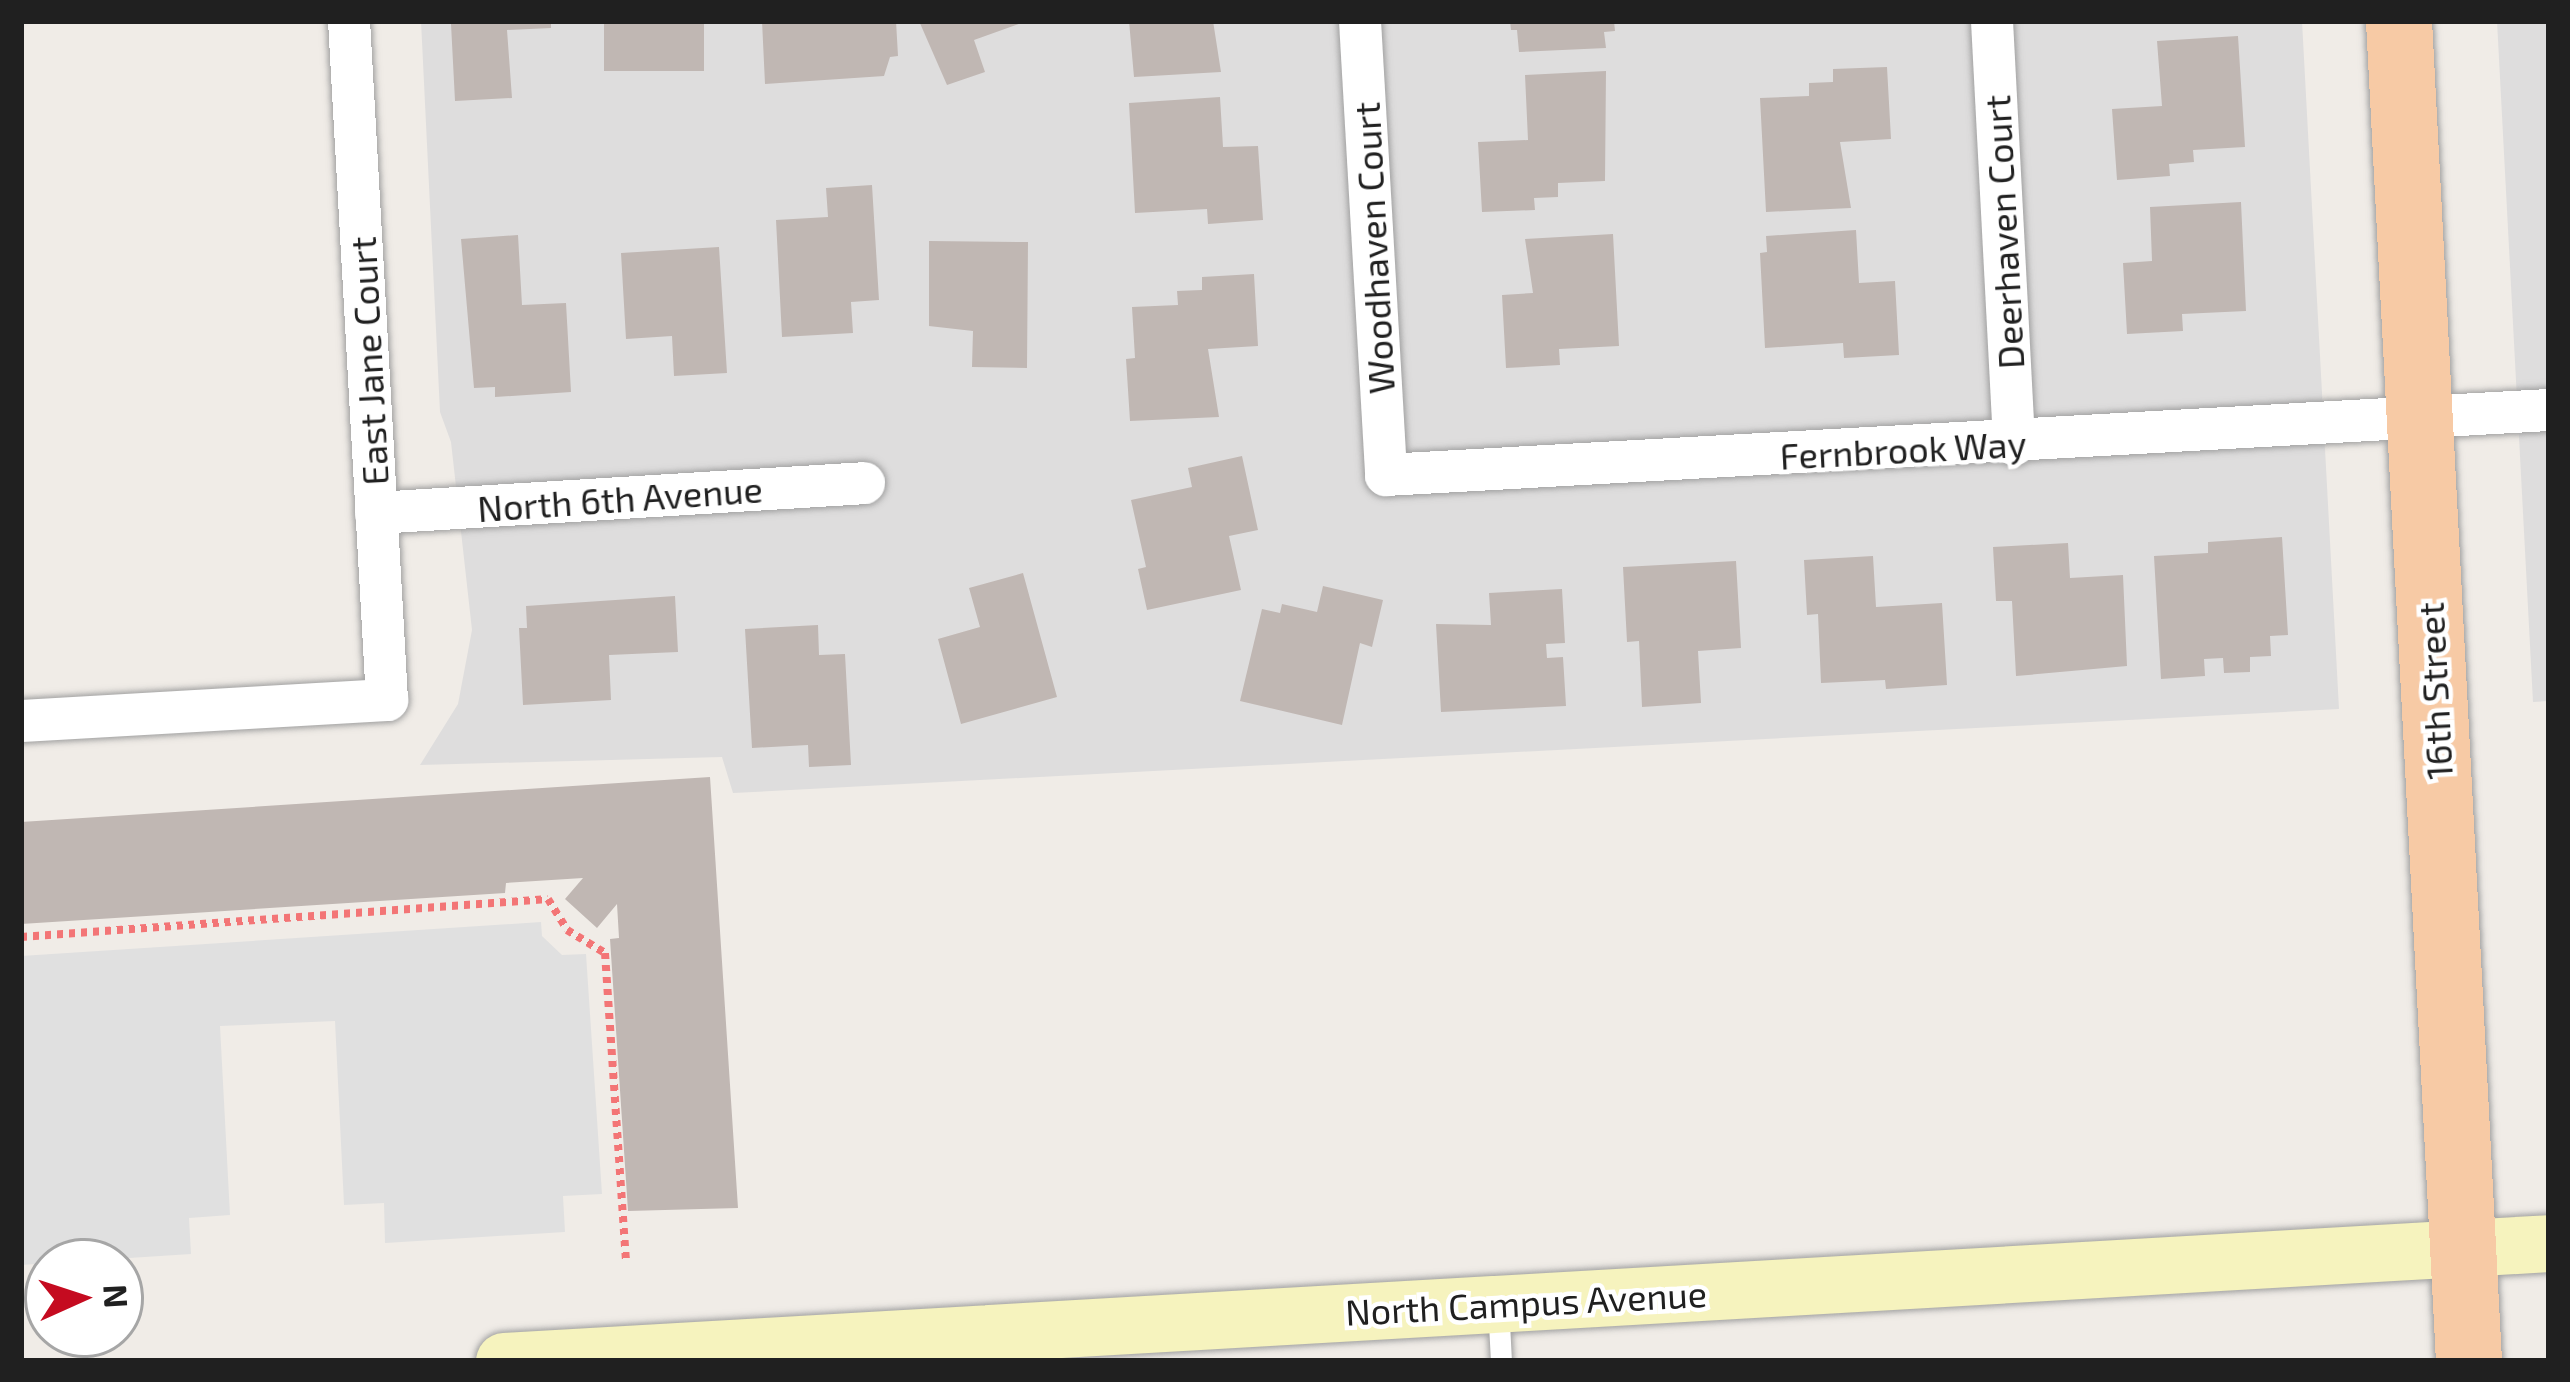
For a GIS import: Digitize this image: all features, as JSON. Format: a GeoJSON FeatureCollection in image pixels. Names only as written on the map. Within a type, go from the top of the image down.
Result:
{"type":"FeatureCollection","features":[{"type":"Feature","properties":{"kind":"main road","name":"16th Street"},"geometry":{"type":"LineString","coordinates":[[2399,21],[2469,1361]]}},
{"type":"Feature","properties":{"kind":"main road","name":"North Campus Avenue"},"geometry":{"type":"LineString","coordinates":[[504,1361],[2549,1243]]}},
{"type":"Feature","properties":{"kind":"street","name":"East Jane Court"},"geometry":{"type":"LineString","coordinates":[[21,721],[387,700],[349,21]]}},
{"type":"Feature","properties":{"kind":"street","name":"Woodhaven Court"},"geometry":{"type":"LineString","coordinates":[[1360,21],[1386,475]]}},
{"type":"Feature","properties":{"kind":"street","name":"Deerhaven Court"},"geometry":{"type":"LineString","coordinates":[[1992,21],[2014,444]]}},
{"type":"Feature","properties":{"kind":"street","name":"Fernbrook Way"},"geometry":{"type":"LineString","coordinates":[[1386,475],[2014,444],[2549,410]]}},
{"type":"Feature","properties":{"kind":"street","name":"North 6th Avenue"},"geometry":{"type":"LineString","coordinates":[[376,513],[864,483]]}},
{"type":"Feature","properties":{"kind":"lane"},"geometry":{"type":"LineString","coordinates":[[1498,1303],[1501,1361]]}},
{"type":"Feature","properties":{"kind":"path"},"geometry":{"type":"LineString","coordinates":[[21,937],[548,899],[567,930],[605,953],[626,1260]]}},
{"type":"Feature","properties":{"kind":"shaded area"},"geometry":{"type":"Polygon","coordinates":[[[421,21],[2302,21],[2339,709],[733,793],[722,757],[420,765],[458,704],[472,630],[451,442],[440,412],[421,21]]]}},
{"type":"Feature","properties":{"kind":"shaded area"},"geometry":{"type":"Polygon","coordinates":[[[2497,21],[2549,21],[2549,701],[2533,702],[2497,21]]]}},
{"type":"Feature","properties":{"kind":"shaded area"},"geometry":{"type":"Polygon","coordinates":[[[541,922],[542,936],[562,955],[586,954],[602,1194],[563,1196],[565,1232],[385,1243],[384,1203],[344,1205],[335,1021],[220,1026],[230,1215],[189,1218],[191,1254],[144,1257],[144,1238],[24,1238],[21,1265],[21,956],[541,922]]]}},
{"type":"Feature","properties":{"kind":"building"},"geometry":{"type":"Polygon","coordinates":[[[551,21],[551,28],[507,30],[512,98],[455,101],[451,24],[551,21]]]}},
{"type":"Feature","properties":{"kind":"building"},"geometry":{"type":"Polygon","coordinates":[[[604,21],[704,21],[704,71],[604,71],[604,21]]]}},
{"type":"Feature","properties":{"kind":"building"},"geometry":{"type":"Polygon","coordinates":[[[762,21],[896,21],[898,56],[890,57],[884,76],[765,84],[762,21]]]}},
{"type":"Feature","properties":{"kind":"building"},"geometry":{"type":"Polygon","coordinates":[[[919,21],[1024,22],[974,40],[985,72],[947,85],[919,21]]]}},
{"type":"Feature","properties":{"kind":"building"},"geometry":{"type":"Polygon","coordinates":[[[1129,21],[1213,21],[1221,72],[1134,77],[1129,21]]]}},
{"type":"Feature","properties":{"kind":"building"},"geometry":{"type":"Polygon","coordinates":[[[1510,21],[1614,21],[1615,31],[1604,32],[1606,48],[1519,52],[1517,30],[1511,30],[1510,21]]]}},
{"type":"Feature","properties":{"kind":"building"},"geometry":{"type":"Polygon","coordinates":[[[2238,36],[2245,147],[2193,150],[2194,162],[2169,164],[2170,176],[2117,180],[2112,109],[2162,106],[2157,41],[2238,36]]]}},
{"type":"Feature","properties":{"kind":"building"},"geometry":{"type":"Polygon","coordinates":[[[1887,67],[1891,139],[1840,142],[1851,208],[1766,212],[1760,98],[1809,96],[1809,83],[1833,82],[1833,69],[1887,67]]]}},
{"type":"Feature","properties":{"kind":"building"},"geometry":{"type":"Polygon","coordinates":[[[1606,71],[1605,181],[1558,183],[1558,197],[1534,198],[1535,210],[1482,212],[1478,142],[1528,140],[1525,75],[1606,71]]]}},
{"type":"Feature","properties":{"kind":"building"},"geometry":{"type":"Polygon","coordinates":[[[1220,97],[1223,147],[1258,146],[1263,220],[1208,224],[1207,209],[1135,213],[1129,103],[1220,97]]]}},
{"type":"Feature","properties":{"kind":"building"},"geometry":{"type":"Polygon","coordinates":[[[872,185],[879,300],[851,302],[853,333],[782,337],[776,220],[828,217],[826,188],[872,185]]]}},
{"type":"Feature","properties":{"kind":"building"},"geometry":{"type":"Polygon","coordinates":[[[2241,202],[2246,311],[2182,314],[2183,331],[2127,334],[2123,263],[2152,261],[2150,207],[2241,202]]]}},
{"type":"Feature","properties":{"kind":"building"},"geometry":{"type":"Polygon","coordinates":[[[1856,230],[1859,283],[1895,281],[1899,355],[1844,358],[1843,343],[1765,348],[1760,253],[1767,252],[1766,236],[1856,230]]]}},
{"type":"Feature","properties":{"kind":"building"},"geometry":{"type":"Polygon","coordinates":[[[1613,234],[1619,346],[1559,349],[1560,365],[1506,368],[1502,295],[1533,293],[1525,239],[1613,234]]]}},
{"type":"Feature","properties":{"kind":"building"},"geometry":{"type":"Polygon","coordinates":[[[518,235],[522,305],[566,303],[571,392],[495,397],[495,387],[474,388],[461,239],[518,235]]]}},
{"type":"Feature","properties":{"kind":"building"},"geometry":{"type":"Polygon","coordinates":[[[929,241],[1028,242],[1027,368],[972,367],[973,331],[929,326],[929,241]]]}},
{"type":"Feature","properties":{"kind":"building"},"geometry":{"type":"Polygon","coordinates":[[[719,247],[727,373],[674,376],[672,336],[626,339],[621,253],[719,247]]]}},
{"type":"Feature","properties":{"kind":"building"},"geometry":{"type":"Polygon","coordinates":[[[1254,274],[1258,346],[1208,349],[1219,417],[1130,421],[1126,359],[1135,358],[1132,307],[1178,305],[1177,291],[1202,290],[1202,277],[1254,274]]]}},
{"type":"Feature","properties":{"kind":"building"},"geometry":{"type":"Polygon","coordinates":[[[1242,456],[1258,530],[1229,536],[1241,590],[1147,610],[1138,569],[1146,567],[1131,500],[1192,487],[1188,468],[1242,456]]]}},
{"type":"Feature","properties":{"kind":"building"},"geometry":{"type":"Polygon","coordinates":[[[2282,537],[2288,635],[2270,636],[2271,656],[2250,657],[2250,672],[2224,673],[2223,658],[2204,659],[2205,676],[2161,679],[2154,556],[2208,553],[2208,542],[2282,537]]]}},
{"type":"Feature","properties":{"kind":"building"},"geometry":{"type":"Polygon","coordinates":[[[2068,543],[2070,578],[2123,575],[2127,666],[2016,676],[2012,601],[1996,601],[1993,547],[2068,543]]]}},
{"type":"Feature","properties":{"kind":"building"},"geometry":{"type":"Polygon","coordinates":[[[1873,556],[1876,607],[1942,603],[1947,685],[1886,689],[1885,680],[1821,683],[1818,614],[1807,615],[1804,560],[1873,556]]]}},
{"type":"Feature","properties":{"kind":"building"},"geometry":{"type":"Polygon","coordinates":[[[1736,561],[1741,648],[1698,651],[1701,703],[1642,707],[1639,641],[1627,642],[1623,567],[1736,561]]]}},
{"type":"Feature","properties":{"kind":"building"},"geometry":{"type":"Polygon","coordinates":[[[1023,573],[1057,697],[961,724],[938,639],[980,627],[969,588],[1023,573]]]}},
{"type":"Feature","properties":{"kind":"building"},"geometry":{"type":"Polygon","coordinates":[[[1323,586],[1383,600],[1372,647],[1360,643],[1342,725],[1240,701],[1262,609],[1280,613],[1282,604],[1317,612],[1323,586]]]}},
{"type":"Feature","properties":{"kind":"building"},"geometry":{"type":"Polygon","coordinates":[[[1562,589],[1565,643],[1546,644],[1547,658],[1563,657],[1566,706],[1441,712],[1436,624],[1491,625],[1489,593],[1562,589]]]}},
{"type":"Feature","properties":{"kind":"building"},"geometry":{"type":"Polygon","coordinates":[[[675,596],[678,652],[609,655],[611,700],[523,705],[519,628],[527,628],[526,606],[675,596]]]}},
{"type":"Feature","properties":{"kind":"building"},"geometry":{"type":"Polygon","coordinates":[[[818,625],[819,655],[845,654],[851,765],[809,767],[808,745],[752,748],[745,629],[818,625]]]}},
{"type":"Feature","properties":{"kind":"building"},"geometry":{"type":"Polygon","coordinates":[[[710,777],[738,1208],[628,1211],[610,939],[619,938],[617,904],[597,928],[565,899],[583,878],[506,883],[505,893],[21,924],[21,822],[710,777]]]}}]}
